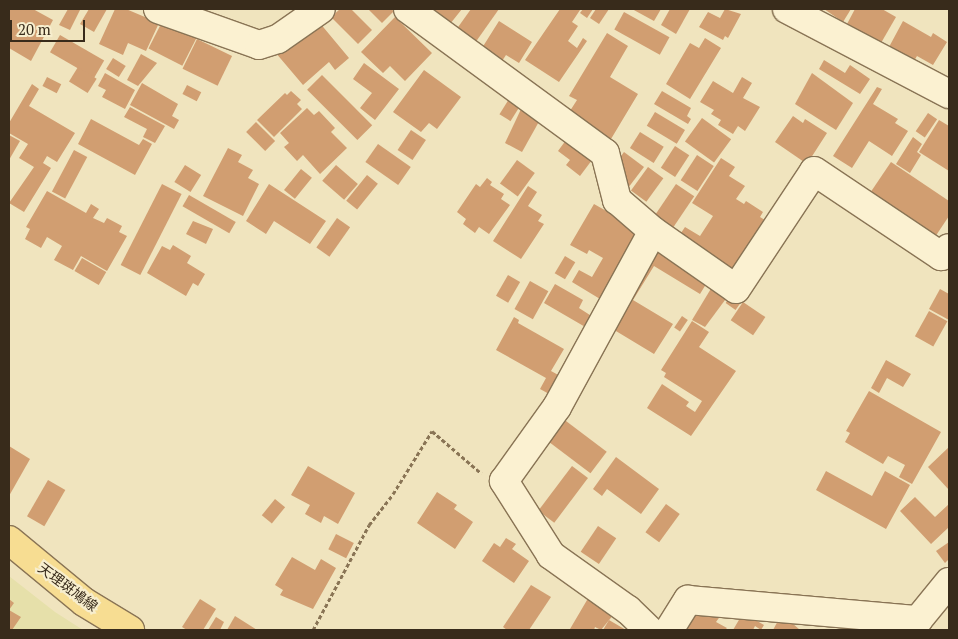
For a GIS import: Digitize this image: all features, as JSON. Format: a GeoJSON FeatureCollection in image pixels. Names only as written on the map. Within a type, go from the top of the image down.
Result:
{"type":"FeatureCollection","features":[{"type":"Feature","properties":{"kind":"main road","name":"天理斑鳩線"},"geometry":{"type":"LineString","coordinates":[[9,540],[84,602],[130,630]]}},
{"type":"Feature","properties":{"kind":"street"},"geometry":{"type":"LineString","coordinates":[[158,9],[259,45],[278,39],[321,9]]}},
{"type":"Feature","properties":{"kind":"street"},"geometry":{"type":"LineString","coordinates":[[408,9],[605,153],[617,200],[653,231],[736,289],[814,171],[941,256],[949,248]]}},
{"type":"Feature","properties":{"kind":"street"},"geometry":{"type":"LineString","coordinates":[[787,9],[949,94]]}},
{"type":"Feature","properties":{"kind":"street"},"geometry":{"type":"LineString","coordinates":[[649,630],[628,610],[551,555],[504,480],[557,407],[653,231]]}},
{"type":"Feature","properties":{"kind":"street"},"geometry":{"type":"LineString","coordinates":[[669,630],[688,600],[918,620],[949,582]]}},
{"type":"Feature","properties":{"kind":"path"},"geometry":{"type":"LineString","coordinates":[[312,630],[369,525],[394,494],[432,431],[479,472],[504,480]]}},
{"type":"Feature","properties":{"kind":"shaded area"},"geometry":{"type":"Polygon","coordinates":[[[9,576],[55,612],[83,630],[9,630],[9,576]]]}},
{"type":"Feature","properties":{"kind":"building"},"geometry":{"type":"Polygon","coordinates":[[[9,9],[33,9],[53,20],[31,61],[9,48],[9,9]]]}},
{"type":"Feature","properties":{"kind":"building"},"geometry":{"type":"Polygon","coordinates":[[[68,9],[80,10],[70,30],[59,25],[68,9]]]}},
{"type":"Feature","properties":{"kind":"building"},"geometry":{"type":"Polygon","coordinates":[[[89,9],[107,9],[94,32],[80,24],[89,9]]]}},
{"type":"Feature","properties":{"kind":"building"},"geometry":{"type":"Polygon","coordinates":[[[115,9],[126,9],[159,23],[146,51],[128,43],[123,55],[99,44],[115,9]]]}},
{"type":"Feature","properties":{"kind":"building"},"geometry":{"type":"Polygon","coordinates":[[[340,9],[351,9],[372,30],[358,44],[331,17],[340,9]]]}},
{"type":"Feature","properties":{"kind":"building"},"geometry":{"type":"Polygon","coordinates":[[[368,9],[391,9],[394,11],[382,23],[368,9]]]}},
{"type":"Feature","properties":{"kind":"building"},"geometry":{"type":"Polygon","coordinates":[[[423,9],[432,9],[429,13],[423,9]]]}},
{"type":"Feature","properties":{"kind":"building"},"geometry":{"type":"Polygon","coordinates":[[[432,9],[462,9],[450,24],[432,9]]]}},
{"type":"Feature","properties":{"kind":"building"},"geometry":{"type":"Polygon","coordinates":[[[471,9],[499,9],[475,43],[456,30],[471,9]]]}},
{"type":"Feature","properties":{"kind":"building"},"geometry":{"type":"Polygon","coordinates":[[[560,9],[580,10],[572,22],[578,26],[568,41],[577,48],[583,38],[587,41],[559,82],[525,60],[560,9]]]}},
{"type":"Feature","properties":{"kind":"building"},"geometry":{"type":"Polygon","coordinates":[[[583,9],[593,9],[587,18],[580,13],[583,9]]]}},
{"type":"Feature","properties":{"kind":"building"},"geometry":{"type":"Polygon","coordinates":[[[596,9],[609,9],[599,24],[590,18],[596,9]]]}},
{"type":"Feature","properties":{"kind":"building"},"geometry":{"type":"Polygon","coordinates":[[[632,9],[661,9],[654,21],[632,9]]]}},
{"type":"Feature","properties":{"kind":"building"},"geometry":{"type":"Polygon","coordinates":[[[670,9],[690,9],[676,34],[661,25],[670,9]]]}},
{"type":"Feature","properties":{"kind":"building"},"geometry":{"type":"Polygon","coordinates":[[[725,9],[741,14],[728,38],[725,36],[723,40],[699,27],[708,12],[720,18],[725,9]]]}},
{"type":"Feature","properties":{"kind":"building"},"geometry":{"type":"Polygon","coordinates":[[[824,9],[851,9],[843,22],[824,9]]]}},
{"type":"Feature","properties":{"kind":"building"},"geometry":{"type":"Polygon","coordinates":[[[855,9],[882,9],[896,17],[881,43],[847,24],[855,9]]]}},
{"type":"Feature","properties":{"kind":"building"},"geometry":{"type":"Polygon","coordinates":[[[624,12],[669,37],[660,55],[614,29],[624,12]]]}},
{"type":"Feature","properties":{"kind":"building"},"geometry":{"type":"Polygon","coordinates":[[[395,17],[432,53],[405,81],[390,66],[383,73],[361,52],[395,17]]]}},
{"type":"Feature","properties":{"kind":"building"},"geometry":{"type":"Polygon","coordinates":[[[163,20],[197,37],[182,66],[148,49],[163,20]]]}},
{"type":"Feature","properties":{"kind":"building"},"geometry":{"type":"Polygon","coordinates":[[[499,21],[532,42],[519,63],[506,55],[502,61],[482,48],[499,21]]]}},
{"type":"Feature","properties":{"kind":"building"},"geometry":{"type":"Polygon","coordinates":[[[903,21],[931,37],[933,33],[947,42],[933,65],[917,56],[914,61],[889,47],[903,21]]]}},
{"type":"Feature","properties":{"kind":"building"},"geometry":{"type":"Polygon","coordinates":[[[319,22],[349,58],[335,70],[329,62],[303,85],[275,52],[319,22]]]}},
{"type":"Feature","properties":{"kind":"building"},"geometry":{"type":"Polygon","coordinates":[[[607,33],[628,46],[610,77],[638,94],[611,139],[568,114],[577,100],[569,96],[607,33]]]}},
{"type":"Feature","properties":{"kind":"building"},"geometry":{"type":"Polygon","coordinates":[[[60,35],[104,60],[94,78],[50,52],[60,35]]]}},
{"type":"Feature","properties":{"kind":"building"},"geometry":{"type":"Polygon","coordinates":[[[705,38],[721,48],[690,99],[666,84],[690,43],[699,48],[705,38]]]}},
{"type":"Feature","properties":{"kind":"building"},"geometry":{"type":"Polygon","coordinates":[[[197,39],[232,56],[218,86],[183,69],[197,39]]]}},
{"type":"Feature","properties":{"kind":"building"},"geometry":{"type":"Polygon","coordinates":[[[141,54],[157,63],[138,86],[127,80],[141,54]]]}},
{"type":"Feature","properties":{"kind":"building"},"geometry":{"type":"Polygon","coordinates":[[[113,58],[126,66],[119,77],[106,69],[113,58]]]}},
{"type":"Feature","properties":{"kind":"building"},"geometry":{"type":"Polygon","coordinates":[[[824,60],[845,73],[850,65],[870,79],[860,94],[819,69],[824,60]]]}},
{"type":"Feature","properties":{"kind":"building"},"geometry":{"type":"Polygon","coordinates":[[[364,63],[399,89],[375,120],[360,108],[372,93],[353,79],[364,63]]]}},
{"type":"Feature","properties":{"kind":"building"},"geometry":{"type":"Polygon","coordinates":[[[78,67],[97,79],[88,93],[69,81],[78,67]]]}},
{"type":"Feature","properties":{"kind":"building"},"geometry":{"type":"Polygon","coordinates":[[[424,70],[461,97],[437,129],[429,123],[421,132],[393,112],[424,70]]]}},
{"type":"Feature","properties":{"kind":"building"},"geometry":{"type":"Polygon","coordinates":[[[105,73],[135,90],[125,109],[102,97],[106,90],[98,86],[105,73]]]}},
{"type":"Feature","properties":{"kind":"building"},"geometry":{"type":"Polygon","coordinates":[[[812,73],[853,103],[836,130],[795,104],[812,73]]]}},
{"type":"Feature","properties":{"kind":"building"},"geometry":{"type":"Polygon","coordinates":[[[322,75],[372,125],[357,140],[307,90],[322,75]]]}},
{"type":"Feature","properties":{"kind":"building"},"geometry":{"type":"Polygon","coordinates":[[[47,77],[61,84],[57,93],[42,86],[47,77]]]}},
{"type":"Feature","properties":{"kind":"building"},"geometry":{"type":"Polygon","coordinates":[[[742,77],[752,83],[743,98],[760,107],[745,131],[738,126],[733,134],[718,125],[721,120],[711,114],[714,110],[700,102],[713,81],[733,93],[742,77]]]}},
{"type":"Feature","properties":{"kind":"building"},"geometry":{"type":"Polygon","coordinates":[[[142,83],[178,104],[172,116],[179,120],[174,129],[130,105],[142,83]]]}},
{"type":"Feature","properties":{"kind":"building"},"geometry":{"type":"Polygon","coordinates":[[[32,84],[39,89],[29,106],[75,133],[57,162],[47,156],[43,163],[51,168],[24,212],[9,203],[34,167],[19,158],[28,144],[9,133],[9,123],[32,84]]]}},
{"type":"Feature","properties":{"kind":"building"},"geometry":{"type":"Polygon","coordinates":[[[187,85],[201,92],[197,101],[182,94],[187,85]]]}},
{"type":"Feature","properties":{"kind":"building"},"geometry":{"type":"Polygon","coordinates":[[[877,87],[882,89],[873,104],[898,119],[895,123],[908,131],[892,156],[869,141],[852,168],[833,156],[877,87]]]}},
{"type":"Feature","properties":{"kind":"building"},"geometry":{"type":"Polygon","coordinates":[[[291,91],[301,100],[297,104],[302,109],[274,137],[257,120],[285,93],[287,95],[291,91]]]}},
{"type":"Feature","properties":{"kind":"building"},"geometry":{"type":"Polygon","coordinates":[[[662,91],[691,108],[687,116],[691,119],[688,124],[654,104],[662,91]]]}},
{"type":"Feature","properties":{"kind":"building"},"geometry":{"type":"Polygon","coordinates":[[[509,99],[520,106],[510,121],[499,114],[509,99]]]}},
{"type":"Feature","properties":{"kind":"building"},"geometry":{"type":"Polygon","coordinates":[[[130,107],[165,126],[155,143],[143,137],[147,129],[124,117],[130,107]]]}},
{"type":"Feature","properties":{"kind":"building"},"geometry":{"type":"Polygon","coordinates":[[[522,107],[541,118],[522,152],[505,143],[522,107]]]}},
{"type":"Feature","properties":{"kind":"building"},"geometry":{"type":"Polygon","coordinates":[[[307,108],[314,115],[319,111],[335,128],[331,132],[347,148],[320,174],[303,155],[297,161],[284,147],[289,143],[280,133],[307,108]]]}},
{"type":"Feature","properties":{"kind":"building"},"geometry":{"type":"Polygon","coordinates":[[[655,112],[685,130],[677,144],[647,126],[655,112]]]}},
{"type":"Feature","properties":{"kind":"building"},"geometry":{"type":"Polygon","coordinates":[[[928,113],[937,119],[925,137],[916,131],[928,113]]]}},
{"type":"Feature","properties":{"kind":"building"},"geometry":{"type":"Polygon","coordinates":[[[793,116],[803,123],[805,119],[827,133],[807,164],[775,142],[793,116]]]}},
{"type":"Feature","properties":{"kind":"building"},"geometry":{"type":"Polygon","coordinates":[[[702,118],[731,139],[714,163],[685,141],[702,118]]]}},
{"type":"Feature","properties":{"kind":"building"},"geometry":{"type":"Polygon","coordinates":[[[91,119],[139,145],[143,139],[152,144],[135,175],[78,144],[91,119]]]}},
{"type":"Feature","properties":{"kind":"building"},"geometry":{"type":"Polygon","coordinates":[[[939,120],[949,126],[949,171],[919,152],[939,120]]]}},
{"type":"Feature","properties":{"kind":"building"},"geometry":{"type":"Polygon","coordinates":[[[256,122],[275,141],[265,151],[246,132],[256,122]]]}},
{"type":"Feature","properties":{"kind":"building"},"geometry":{"type":"Polygon","coordinates":[[[411,130],[426,140],[413,160],[398,150],[411,130]]]}},
{"type":"Feature","properties":{"kind":"building"},"geometry":{"type":"Polygon","coordinates":[[[640,132],[664,147],[654,163],[630,148],[640,132]]]}},
{"type":"Feature","properties":{"kind":"building"},"geometry":{"type":"Polygon","coordinates":[[[9,135],[20,141],[9,160],[9,135]]]}},
{"type":"Feature","properties":{"kind":"building"},"geometry":{"type":"Polygon","coordinates":[[[569,136],[595,156],[580,176],[566,165],[570,160],[558,151],[569,136]]]}},
{"type":"Feature","properties":{"kind":"building"},"geometry":{"type":"Polygon","coordinates":[[[913,137],[922,144],[917,152],[921,155],[910,173],[896,164],[913,137]]]}},
{"type":"Feature","properties":{"kind":"building"},"geometry":{"type":"Polygon","coordinates":[[[378,144],[411,167],[398,185],[365,162],[378,144]]]}},
{"type":"Feature","properties":{"kind":"building"},"geometry":{"type":"Polygon","coordinates":[[[675,146],[689,155],[675,177],[661,168],[675,146]]]}},
{"type":"Feature","properties":{"kind":"building"},"geometry":{"type":"Polygon","coordinates":[[[228,148],[242,155],[238,162],[253,170],[248,178],[259,184],[243,216],[203,196],[228,148]]]}},
{"type":"Feature","properties":{"kind":"building"},"geometry":{"type":"Polygon","coordinates":[[[74,150],[87,157],[65,199],[52,191],[74,150]]]}},
{"type":"Feature","properties":{"kind":"building"},"geometry":{"type":"Polygon","coordinates":[[[624,152],[644,167],[628,188],[615,179],[613,167],[624,152]]]}},
{"type":"Feature","properties":{"kind":"building"},"geometry":{"type":"Polygon","coordinates":[[[697,155],[714,166],[697,191],[681,180],[697,155]]]}},
{"type":"Feature","properties":{"kind":"building"},"geometry":{"type":"Polygon","coordinates":[[[721,158],[735,167],[729,176],[745,186],[736,199],[744,204],[746,201],[763,212],[760,217],[765,220],[730,273],[677,239],[685,227],[700,236],[713,216],[692,203],[721,158]]]}},
{"type":"Feature","properties":{"kind":"building"},"geometry":{"type":"Polygon","coordinates":[[[517,160],[535,173],[518,196],[500,183],[517,160]]]}},
{"type":"Feature","properties":{"kind":"building"},"geometry":{"type":"Polygon","coordinates":[[[891,162],[949,201],[949,216],[931,243],[866,199],[891,162]]]}},
{"type":"Feature","properties":{"kind":"building"},"geometry":{"type":"Polygon","coordinates":[[[185,165],[201,175],[191,192],[174,182],[185,165]]]}},
{"type":"Feature","properties":{"kind":"building"},"geometry":{"type":"Polygon","coordinates":[[[336,165],[358,184],[344,200],[322,181],[336,165]]]}},
{"type":"Feature","properties":{"kind":"building"},"geometry":{"type":"Polygon","coordinates":[[[648,167],[663,178],[646,202],[631,190],[648,167]]]}},
{"type":"Feature","properties":{"kind":"building"},"geometry":{"type":"Polygon","coordinates":[[[301,169],[312,178],[295,199],[284,190],[301,169]]]}},
{"type":"Feature","properties":{"kind":"building"},"geometry":{"type":"Polygon","coordinates":[[[367,175],[378,184],[357,209],[346,201],[367,175]]]}},
{"type":"Feature","properties":{"kind":"building"},"geometry":{"type":"Polygon","coordinates":[[[487,178],[492,182],[490,185],[504,194],[501,199],[510,205],[489,234],[479,227],[475,233],[463,224],[466,219],[457,212],[476,184],[480,187],[487,178]]]}},
{"type":"Feature","properties":{"kind":"building"},"geometry":{"type":"Polygon","coordinates":[[[162,184],[182,194],[140,275],[121,265],[162,184]]]}},
{"type":"Feature","properties":{"kind":"building"},"geometry":{"type":"Polygon","coordinates":[[[269,184],[326,221],[310,244],[274,221],[266,234],[246,221],[269,184]]]}},
{"type":"Feature","properties":{"kind":"building"},"geometry":{"type":"Polygon","coordinates":[[[676,184],[694,196],[673,228],[655,216],[676,184]]]}},
{"type":"Feature","properties":{"kind":"building"},"geometry":{"type":"Polygon","coordinates":[[[528,186],[537,192],[528,206],[542,215],[538,221],[544,224],[521,259],[493,241],[528,186]]]}},
{"type":"Feature","properties":{"kind":"building"},"geometry":{"type":"Polygon","coordinates":[[[47,191],[86,213],[91,204],[99,209],[93,218],[104,223],[107,218],[122,226],[119,232],[127,236],[107,271],[81,256],[73,270],[54,260],[62,246],[47,237],[41,248],[25,239],[30,229],[26,227],[47,191]]]}},
{"type":"Feature","properties":{"kind":"building"},"geometry":{"type":"Polygon","coordinates":[[[189,195],[236,222],[229,233],[182,206],[189,195]]]}},
{"type":"Feature","properties":{"kind":"building"},"geometry":{"type":"Polygon","coordinates":[[[594,204],[645,233],[605,302],[572,282],[579,270],[592,277],[603,258],[589,250],[587,254],[570,245],[594,204]]]}},
{"type":"Feature","properties":{"kind":"building"},"geometry":{"type":"Polygon","coordinates":[[[337,218],[350,227],[329,257],[316,247],[337,218]]]}},
{"type":"Feature","properties":{"kind":"building"},"geometry":{"type":"Polygon","coordinates":[[[193,221],[213,229],[206,244],[186,234],[193,221]]]}},
{"type":"Feature","properties":{"kind":"building"},"geometry":{"type":"Polygon","coordinates":[[[656,243],[711,276],[700,294],[654,266],[633,300],[673,324],[654,354],[606,325],[656,243]]]}},
{"type":"Feature","properties":{"kind":"building"},"geometry":{"type":"Polygon","coordinates":[[[173,245],[191,256],[187,263],[205,274],[198,286],[193,283],[186,296],[147,273],[162,246],[170,250],[173,245]]]}},
{"type":"Feature","properties":{"kind":"building"},"geometry":{"type":"Polygon","coordinates":[[[565,256],[575,262],[565,279],[555,273],[565,256]]]}},
{"type":"Feature","properties":{"kind":"building"},"geometry":{"type":"Polygon","coordinates":[[[82,258],[106,272],[99,285],[74,271],[82,258]]]}},
{"type":"Feature","properties":{"kind":"building"},"geometry":{"type":"Polygon","coordinates":[[[508,275],[520,282],[508,303],[496,296],[508,275]]]}},
{"type":"Feature","properties":{"kind":"building"},"geometry":{"type":"Polygon","coordinates":[[[530,281],[548,291],[533,319],[514,309],[530,281]]]}},
{"type":"Feature","properties":{"kind":"building"},"geometry":{"type":"Polygon","coordinates":[[[715,282],[731,292],[705,327],[692,320],[715,282]]]}},
{"type":"Feature","properties":{"kind":"building"},"geometry":{"type":"Polygon","coordinates":[[[555,284],[583,300],[579,308],[593,317],[587,328],[544,303],[555,284]]]}},
{"type":"Feature","properties":{"kind":"building"},"geometry":{"type":"Polygon","coordinates":[[[940,289],[949,294],[949,320],[929,309],[940,289]]]}},
{"type":"Feature","properties":{"kind":"building"},"geometry":{"type":"Polygon","coordinates":[[[732,294],[742,301],[736,310],[726,303],[732,294]]]}},
{"type":"Feature","properties":{"kind":"building"},"geometry":{"type":"Polygon","coordinates":[[[743,302],[765,317],[753,335],[731,320],[743,302]]]}},
{"type":"Feature","properties":{"kind":"building"},"geometry":{"type":"Polygon","coordinates":[[[929,311],[947,321],[933,347],[915,336],[929,311]]]}},
{"type":"Feature","properties":{"kind":"building"},"geometry":{"type":"Polygon","coordinates":[[[682,316],[688,320],[680,332],[674,328],[682,316]]]}},
{"type":"Feature","properties":{"kind":"building"},"geometry":{"type":"Polygon","coordinates":[[[514,317],[519,320],[518,323],[564,349],[551,371],[562,377],[551,395],[540,389],[546,378],[496,350],[514,317]]]}},
{"type":"Feature","properties":{"kind":"building"},"geometry":{"type":"Polygon","coordinates":[[[692,321],[709,332],[699,347],[736,371],[691,436],[647,408],[662,384],[689,402],[686,406],[695,412],[702,401],[664,377],[666,373],[661,370],[692,321]]]}},
{"type":"Feature","properties":{"kind":"building"},"geometry":{"type":"Polygon","coordinates":[[[886,360],[911,374],[903,387],[887,378],[879,393],[871,388],[886,360]]]}},
{"type":"Feature","properties":{"kind":"building"},"geometry":{"type":"Polygon","coordinates":[[[869,391],[941,432],[912,484],[899,477],[905,465],[888,456],[883,464],[845,442],[850,433],[846,431],[869,391]]]}},
{"type":"Feature","properties":{"kind":"building"},"geometry":{"type":"Polygon","coordinates":[[[562,418],[607,452],[590,473],[546,440],[562,418]]]}},
{"type":"Feature","properties":{"kind":"building"},"geometry":{"type":"Polygon","coordinates":[[[9,446],[30,459],[9,496],[9,446]]]}},
{"type":"Feature","properties":{"kind":"building"},"geometry":{"type":"Polygon","coordinates":[[[949,447],[949,490],[928,467],[949,447]]]}},
{"type":"Feature","properties":{"kind":"building"},"geometry":{"type":"Polygon","coordinates":[[[616,457],[659,489],[641,514],[607,489],[602,496],[593,489],[616,457]]]}},
{"type":"Feature","properties":{"kind":"building"},"geometry":{"type":"Polygon","coordinates":[[[308,466],[355,493],[338,524],[324,516],[321,523],[305,514],[310,505],[291,495],[308,466]]]}},
{"type":"Feature","properties":{"kind":"building"},"geometry":{"type":"Polygon","coordinates":[[[572,466],[588,478],[554,523],[538,511],[572,466]]]}},
{"type":"Feature","properties":{"kind":"building"},"geometry":{"type":"Polygon","coordinates":[[[826,471],[872,496],[885,471],[910,485],[886,529],[816,490],[826,471]]]}},
{"type":"Feature","properties":{"kind":"building"},"geometry":{"type":"Polygon","coordinates":[[[48,480],[65,490],[44,526],[27,516],[48,480]]]}},
{"type":"Feature","properties":{"kind":"building"},"geometry":{"type":"Polygon","coordinates":[[[437,492],[457,505],[454,509],[473,522],[455,549],[417,523],[437,492]]]}},
{"type":"Feature","properties":{"kind":"building"},"geometry":{"type":"Polygon","coordinates":[[[915,497],[935,517],[949,504],[949,527],[931,544],[900,511],[915,497]]]}},
{"type":"Feature","properties":{"kind":"building"},"geometry":{"type":"Polygon","coordinates":[[[275,499],[285,507],[272,524],[262,515],[275,499]]]}},
{"type":"Feature","properties":{"kind":"building"},"geometry":{"type":"Polygon","coordinates":[[[666,504],[680,514],[659,542],[645,532],[666,504]]]}},
{"type":"Feature","properties":{"kind":"building"},"geometry":{"type":"Polygon","coordinates":[[[598,526],[616,538],[599,564],[581,552],[598,526]]]}},
{"type":"Feature","properties":{"kind":"building"},"geometry":{"type":"Polygon","coordinates":[[[336,534],[354,543],[346,558],[328,549],[336,534]]]}},
{"type":"Feature","properties":{"kind":"building"},"geometry":{"type":"Polygon","coordinates":[[[506,538],[516,544],[512,549],[529,561],[514,583],[482,561],[494,543],[500,547],[506,538]]]}},
{"type":"Feature","properties":{"kind":"building"},"geometry":{"type":"Polygon","coordinates":[[[949,542],[949,559],[945,563],[936,551],[949,542]]]}},
{"type":"Feature","properties":{"kind":"building"},"geometry":{"type":"Polygon","coordinates":[[[292,557],[315,570],[321,559],[336,568],[313,609],[280,595],[283,590],[275,585],[292,557]]]}},
{"type":"Feature","properties":{"kind":"building"},"geometry":{"type":"Polygon","coordinates":[[[531,585],[551,597],[529,630],[507,630],[503,627],[531,585]]]}},
{"type":"Feature","properties":{"kind":"building"},"geometry":{"type":"Polygon","coordinates":[[[590,595],[614,614],[601,630],[595,627],[594,630],[570,629],[590,595]]]}},
{"type":"Feature","properties":{"kind":"building"},"geometry":{"type":"Polygon","coordinates":[[[9,599],[14,603],[9,610],[9,599]]]}},
{"type":"Feature","properties":{"kind":"building"},"geometry":{"type":"Polygon","coordinates":[[[200,599],[216,609],[203,630],[187,630],[182,627],[200,599]]]}},
{"type":"Feature","properties":{"kind":"building"},"geometry":{"type":"Polygon","coordinates":[[[692,606],[721,615],[716,622],[727,628],[725,630],[678,630],[692,606]]]}},
{"type":"Feature","properties":{"kind":"building"},"geometry":{"type":"Polygon","coordinates":[[[9,610],[21,617],[12,630],[9,630],[9,610]]]}},
{"type":"Feature","properties":{"kind":"building"},"geometry":{"type":"Polygon","coordinates":[[[743,613],[764,625],[761,630],[755,626],[753,630],[733,630],[743,613]]]}},
{"type":"Feature","properties":{"kind":"building"},"geometry":{"type":"Polygon","coordinates":[[[235,616],[257,630],[227,630],[235,616]]]}},
{"type":"Feature","properties":{"kind":"building"},"geometry":{"type":"Polygon","coordinates":[[[216,617],[224,622],[220,630],[208,630],[216,617]]]}},
{"type":"Feature","properties":{"kind":"building"},"geometry":{"type":"Polygon","coordinates":[[[780,617],[792,623],[800,630],[773,630],[780,617]]]}},
{"type":"Feature","properties":{"kind":"building"},"geometry":{"type":"Polygon","coordinates":[[[609,620],[626,630],[603,630],[609,620]]]}}]}
